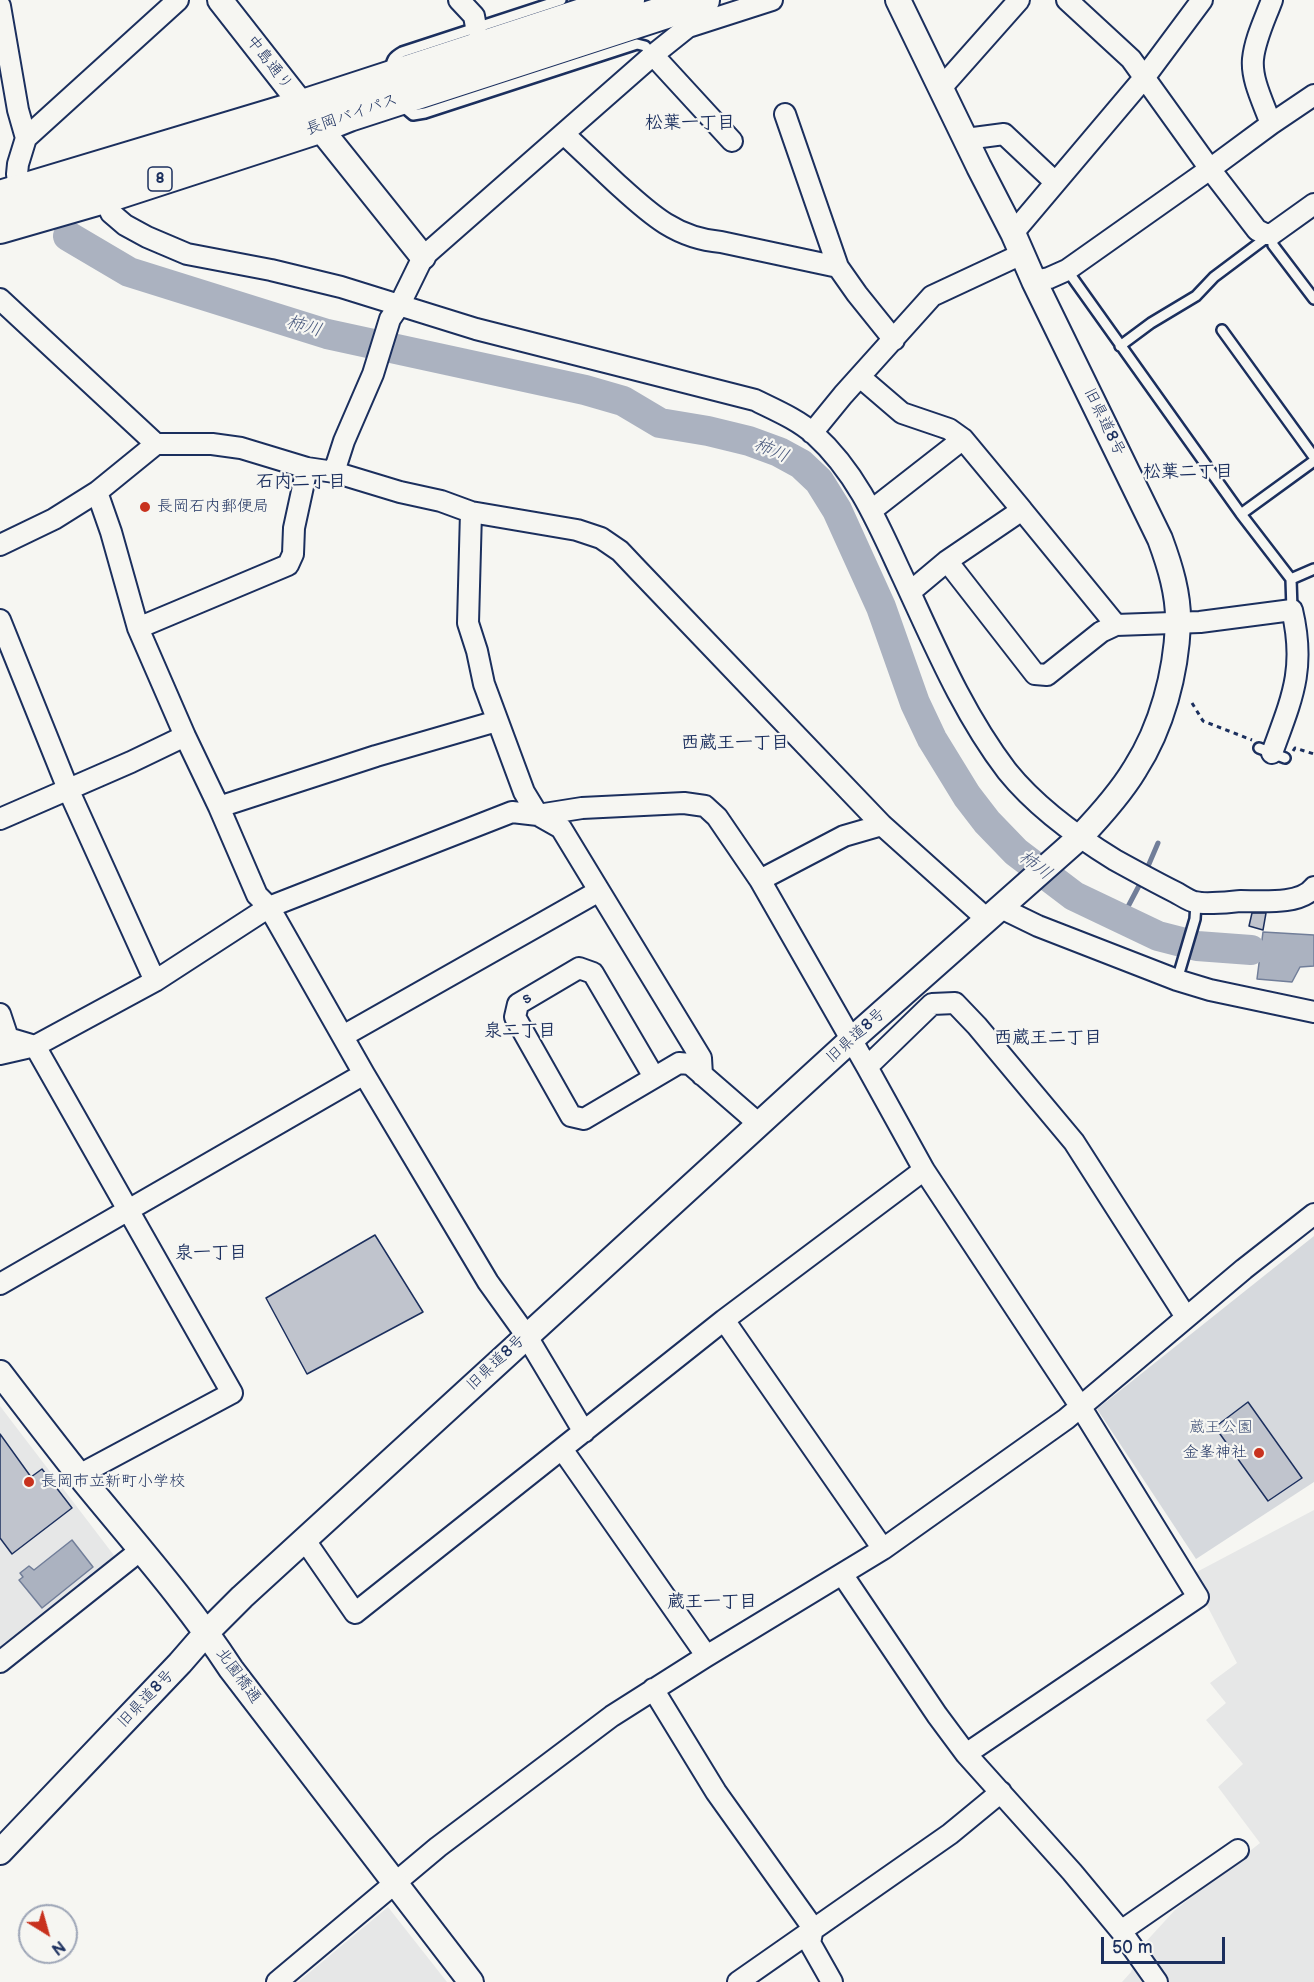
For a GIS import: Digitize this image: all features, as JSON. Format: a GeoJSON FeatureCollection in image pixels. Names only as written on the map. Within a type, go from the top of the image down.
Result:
{"type":"FeatureCollection","features":[{"type":"Feature","properties":{"kind":"highway","name":"長岡バイパス"},"geometry":{"type":"LineString","coordinates":[[0,227],[104,197],[311,116],[396,87],[628,0]]}},
{"type":"Feature","properties":{"kind":"highway","name":"長岡バイパス"},"geometry":{"type":"LineString","coordinates":[[396,87],[703,0]]}},
{"type":"Feature","properties":{"kind":"highway","name":"長岡バイパス"},"geometry":{"type":"LineString","coordinates":[[10,194],[311,116]]}},
{"type":"Feature","properties":{"kind":"street"},"geometry":{"type":"LineString","coordinates":[[10,194],[26,138],[178,0]]}},
{"type":"Feature","properties":{"kind":"street","name":"中島通り"},"geometry":{"type":"LineString","coordinates":[[220,0],[423,257]]}},
{"type":"Feature","properties":{"kind":"street"},"geometry":{"type":"LineString","coordinates":[[459,0],[474,16],[476,27]]}},
{"type":"Feature","properties":{"kind":"street"},"geometry":{"type":"LineString","coordinates":[[334,472],[395,313],[423,257],[688,27],[772,0]]}},
{"type":"Feature","properties":{"kind":"street","name":"旧県道8号"},"geometry":{"type":"LineString","coordinates":[[0,1852],[207,1632],[304,1539],[851,1040],[1076,841],[1103,813],[1135,769],[1145,751],[1160,716],[1174,663],[1178,623],[1170,566],[1160,538],[898,0]]}},
{"type":"Feature","properties":{"kind":"street"},"geometry":{"type":"LineString","coordinates":[[941,88],[1019,0]]}},
{"type":"Feature","properties":{"kind":"street"},"geometry":{"type":"LineString","coordinates":[[1067,0],[1131,59],[1257,230],[1265,234],[1272,234],[1314,204]]}},
{"type":"Feature","properties":{"kind":"street"},"geometry":{"type":"LineString","coordinates":[[812,433],[932,296],[1017,244],[1055,183],[1144,78],[1202,0]]}},
{"type":"Feature","properties":{"kind":"street"},"geometry":{"type":"LineString","coordinates":[[1271,124],[1255,77],[1253,61],[1256,45],[1272,0]]}},
{"type":"Feature","properties":{"kind":"street"},"geometry":{"type":"LineString","coordinates":[[0,6],[18,110],[26,138]]}},
{"type":"Feature","properties":{"kind":"street"},"geometry":{"type":"LineString","coordinates":[[653,55],[732,141]]}},
{"type":"Feature","properties":{"kind":"street"},"geometry":{"type":"LineString","coordinates":[[1034,280],[1049,278],[1067,270],[1314,95]]}},
{"type":"Feature","properties":{"kind":"street"},"geometry":{"type":"LineString","coordinates":[[785,114],[838,267],[894,340]]}},
{"type":"Feature","properties":{"kind":"street"},"geometry":{"type":"LineString","coordinates":[[564,134],[647,212],[686,235],[701,241],[721,242],[838,267]]}},
{"type":"Feature","properties":{"kind":"street"},"geometry":{"type":"LineString","coordinates":[[966,139],[1004,134],[1055,183]]}},
{"type":"Feature","properties":{"kind":"street"},"geometry":{"type":"LineString","coordinates":[[104,197],[111,213],[125,225],[187,254],[271,270],[341,287],[395,313],[476,329],[755,400],[793,419],[812,433],[837,457],[856,482],[872,510],[942,663],[993,752],[1022,788],[1076,841],[1160,884],[1196,911],[1298,898],[1314,887]]}},
{"type":"Feature","properties":{"kind":"street"},"geometry":{"type":"LineString","coordinates":[[0,299],[156,444]]}},
{"type":"Feature","properties":{"kind":"street"},"geometry":{"type":"LineString","coordinates":[[860,377],[902,413],[949,429],[963,439],[1116,625]]}},
{"type":"Feature","properties":{"kind":"street"},"geometry":{"type":"LineString","coordinates":[[872,510],[963,439]]}},
{"type":"Feature","properties":{"kind":"street"},"geometry":{"type":"LineString","coordinates":[[0,544],[54,519],[97,492],[156,444],[212,444],[241,448],[307,468],[334,472],[400,492],[441,501],[471,512],[577,530],[601,537],[644,576],[882,825],[1001,908],[1038,926],[1179,975],[1210,990],[1314,1012]]}},
{"type":"Feature","properties":{"kind":"street"},"geometry":{"type":"LineString","coordinates":[[138,628],[288,565],[293,554],[294,528],[307,468]]}},
{"type":"Feature","properties":{"kind":"street"},"geometry":{"type":"LineString","coordinates":[[97,492],[111,532],[138,628],[257,895],[269,907],[364,1074],[488,1282],[526,1335],[584,1432]]}},
{"type":"Feature","properties":{"kind":"street"},"geometry":{"type":"LineString","coordinates":[[910,592],[947,561],[1022,510]]}},
{"type":"Feature","properties":{"kind":"street"},"geometry":{"type":"LineString","coordinates":[[471,512],[468,623],[484,684],[524,792],[538,815],[561,828],[700,1058],[702,1075]]}},
{"type":"Feature","properties":{"kind":"street"},"geometry":{"type":"LineString","coordinates":[[947,561],[1035,674],[1047,675],[1101,632],[1116,625],[1200,622],[1292,610],[1299,649],[1297,671],[1294,692],[1272,753]]}},
{"type":"Feature","properties":{"kind":"street"},"geometry":{"type":"LineString","coordinates":[[0,620],[68,789],[155,981]]}},
{"type":"Feature","properties":{"kind":"street"},"geometry":{"type":"LineString","coordinates":[[219,807],[376,756],[497,721]]}},
{"type":"Feature","properties":{"kind":"street"},"geometry":{"type":"LineString","coordinates":[[0,819],[185,736]]}},
{"type":"Feature","properties":{"kind":"street"},"geometry":{"type":"LineString","coordinates":[[0,1054],[35,1046],[155,981],[269,907],[513,812],[538,815],[582,808],[684,803],[705,806],[723,824],[760,880],[924,1170],[1080,1406],[1198,1597],[966,1754]]}},
{"type":"Feature","properties":{"kind":"street"},"geometry":{"type":"LineString","coordinates":[[760,880],[844,836],[882,825]]}},
{"type":"Feature","properties":{"kind":"street"},"geometry":{"type":"LineString","coordinates":[[343,1036],[599,891]]}},
{"type":"Feature","properties":{"kind":"street","name":"s"},"geometry":{"type":"LineString","coordinates":[[654,1077],[593,973],[579,968],[518,1004],[515,1017],[571,1116],[584,1119],[679,1063],[690,1064],[759,1124]]}},
{"type":"Feature","properties":{"kind":"street"},"geometry":{"type":"LineString","coordinates":[[867,1067],[932,1004],[955,1003],[1074,1142],[1186,1317]]}},
{"type":"Feature","properties":{"kind":"street"},"geometry":{"type":"LineString","coordinates":[[0,1014],[8,1038],[35,1046],[232,1393],[79,1475]]}},
{"type":"Feature","properties":{"kind":"street"},"geometry":{"type":"LineString","coordinates":[[0,1284],[364,1074]]}},
{"type":"Feature","properties":{"kind":"street"},"geometry":{"type":"LineString","coordinates":[[304,1539],[355,1613],[724,1320],[924,1170]]}},
{"type":"Feature","properties":{"kind":"street"},"geometry":{"type":"LineString","coordinates":[[277,1982],[438,1847],[612,1716],[883,1549],[1066,1419],[1186,1317],[1314,1214]]}},
{"type":"Feature","properties":{"kind":"street"},"geometry":{"type":"LineString","coordinates":[[724,1320],[883,1549]]}},
{"type":"Feature","properties":{"kind":"street","name":"北園橋通"},"geometry":{"type":"LineString","coordinates":[[0,1373],[79,1475],[142,1549],[207,1632],[231,1670],[471,1982]]}},
{"type":"Feature","properties":{"kind":"street"},"geometry":{"type":"LineString","coordinates":[[562,1449],[701,1648],[705,1657]]}},
{"type":"Feature","properties":{"kind":"street"},"geometry":{"type":"LineString","coordinates":[[0,1662],[142,1549]]}},
{"type":"Feature","properties":{"kind":"street"},"geometry":{"type":"LineString","coordinates":[[842,1574],[966,1754],[1072,1872],[1121,1931],[1151,1980]]}},
{"type":"Feature","properties":{"kind":"street"},"geometry":{"type":"LineString","coordinates":[[653,1689],[716,1792],[813,1928],[810,1943],[832,1982]]}},
{"type":"Feature","properties":{"kind":"street"},"geometry":{"type":"LineString","coordinates":[[738,1982],[950,1834],[1001,1792]]}},
{"type":"Feature","properties":{"kind":"street"},"geometry":{"type":"LineString","coordinates":[[1121,1931],[1238,1850]]}},
{"type":"Feature","properties":{"kind":"lane"},"geometry":{"type":"LineString","coordinates":[[561,0],[394,56],[391,63],[396,87],[407,110],[413,115],[638,44],[645,46],[653,55]]}},
{"type":"Feature","properties":{"kind":"lane"},"geometry":{"type":"LineString","coordinates":[[1272,234],[1273,245],[1314,299]]}},
{"type":"Feature","properties":{"kind":"lane"},"geometry":{"type":"LineString","coordinates":[[1120,346],[1150,323],[1196,296],[1214,277],[1272,234]]}},
{"type":"Feature","properties":{"kind":"lane"},"geometry":{"type":"LineString","coordinates":[[1067,270],[1241,514],[1291,579],[1292,610]]}},
{"type":"Feature","properties":{"kind":"lane"},"geometry":{"type":"LineString","coordinates":[[1222,330],[1314,459],[1241,514]]}},
{"type":"Feature","properties":{"kind":"lane"},"geometry":{"type":"LineString","coordinates":[[1291,579],[1314,569]]}},
{"type":"Feature","properties":{"kind":"lane"},"geometry":{"type":"LineString","coordinates":[[1179,975],[1196,911]]}},
{"type":"Feature","properties":{"kind":"path"},"geometry":{"type":"LineString","coordinates":[[1192,703],[1203,722],[1252,740],[1272,753],[1295,748],[1314,754]]}},
{"type":"Feature","properties":{"kind":"shaded area"},"geometry":{"type":"Polygon","coordinates":[[[1263,932],[1314,935],[1314,966],[1300,967],[1292,982],[1257,979],[1263,932]]]}},
{"type":"Feature","properties":{"kind":"shaded area","name":"長岡市立新町小学校"},"geometry":{"type":"Polygon","coordinates":[[[0,1406],[116,1558],[0,1651],[0,1406]]]}},
{"type":"Feature","properties":{"kind":"shaded area"},"geometry":{"type":"Polygon","coordinates":[[[1314,1510],[1314,1982],[1122,1982],[1131,1972],[1141,1947],[1175,1910],[1260,1843],[1218,1787],[1243,1764],[1206,1720],[1226,1703],[1210,1683],[1237,1663],[1191,1575],[1314,1510]]]}},
{"type":"Feature","properties":{"kind":"shaded area"},"geometry":{"type":"Polygon","coordinates":[[[72,1540],[93,1567],[42,1608],[19,1580],[23,1577],[20,1573],[29,1566],[34,1570],[72,1540]]]}},
{"type":"Feature","properties":{"kind":"shaded area"},"geometry":{"type":"Polygon","coordinates":[[[388,1907],[447,1982],[298,1982],[388,1907]]]}},
{"type":"Feature","properties":{"kind":"green space","name":"蔵王公園"},"geometry":{"type":"Polygon","coordinates":[[[1314,1236],[1314,1482],[1196,1559],[1097,1409],[1314,1236]]]}},
{"type":"Feature","properties":{"kind":"building"},"geometry":{"type":"Polygon","coordinates":[[[1252,913],[1266,913],[1263,930],[1249,926],[1252,913]]]}},
{"type":"Feature","properties":{"kind":"building"},"geometry":{"type":"Polygon","coordinates":[[[375,1235],[423,1312],[307,1374],[266,1298],[375,1235]]]}},
{"type":"Feature","properties":{"kind":"building","name":"金峯神社"},"geometry":{"type":"Polygon","coordinates":[[[1248,1402],[1302,1478],[1268,1501],[1215,1427],[1248,1402]]]}},
{"type":"Feature","properties":{"kind":"building"},"geometry":{"type":"Polygon","coordinates":[[[0,1434],[31,1477],[42,1469],[72,1508],[12,1554],[0,1538],[0,1434]]]}},
{"type":"Feature","properties":{"kind":"waterway","name":"柿川"},"geometry":{"type":"LineString","coordinates":[[68,236],[129,272],[327,334],[585,390],[623,401],[660,423],[749,441],[779,452],[801,464],[819,481],[837,510],[881,607],[915,703],[932,739],[967,796],[987,822],[1016,852],[1074,896],[1158,936],[1197,946],[1251,950]]}},
{"type":"Feature","properties":{"kind":"waterway"},"geometry":{"type":"LineString","coordinates":[[1146,871],[1158,843]]}},
{"type":"Feature","properties":{"kind":"waterway"},"geometry":{"type":"LineString","coordinates":[[1122,918],[1142,880]]}},
{"type":"Feature","properties":{"kind":"place","name":"長岡石内郵便局"},"geometry":{"type":"Point","coordinates":[145,507]}},
{"type":"Feature","properties":{"kind":"place","name":"金峯神社"},"geometry":{"type":"Point","coordinates":[1259,1453]}},
{"type":"Feature","properties":{"kind":"place","name":"長岡市立新町小学校"},"geometry":{"type":"Point","coordinates":[29,1482]}},
{"type":"Feature","properties":{"kind":"district","name":"松葉一丁目"},"geometry":{"type":"Point","coordinates":[690,123]}},
{"type":"Feature","properties":{"kind":"district","name":"松葉二丁目"},"geometry":{"type":"Point","coordinates":[1188,472]}},
{"type":"Feature","properties":{"kind":"district","name":"石内二丁目"},"geometry":{"type":"Point","coordinates":[301,482]}},
{"type":"Feature","properties":{"kind":"district","name":"西蔵王一丁目"},"geometry":{"type":"Point","coordinates":[735,743]}},
{"type":"Feature","properties":{"kind":"district","name":"泉二丁目"},"geometry":{"type":"Point","coordinates":[520,1031]}},
{"type":"Feature","properties":{"kind":"district","name":"西蔵王二丁目"},"geometry":{"type":"Point","coordinates":[1048,1038]}},
{"type":"Feature","properties":{"kind":"district","name":"泉一丁目"},"geometry":{"type":"Point","coordinates":[211,1253]}},
{"type":"Feature","properties":{"kind":"district","name":"蔵王一丁目"},"geometry":{"type":"Point","coordinates":[712,1602]}}]}
